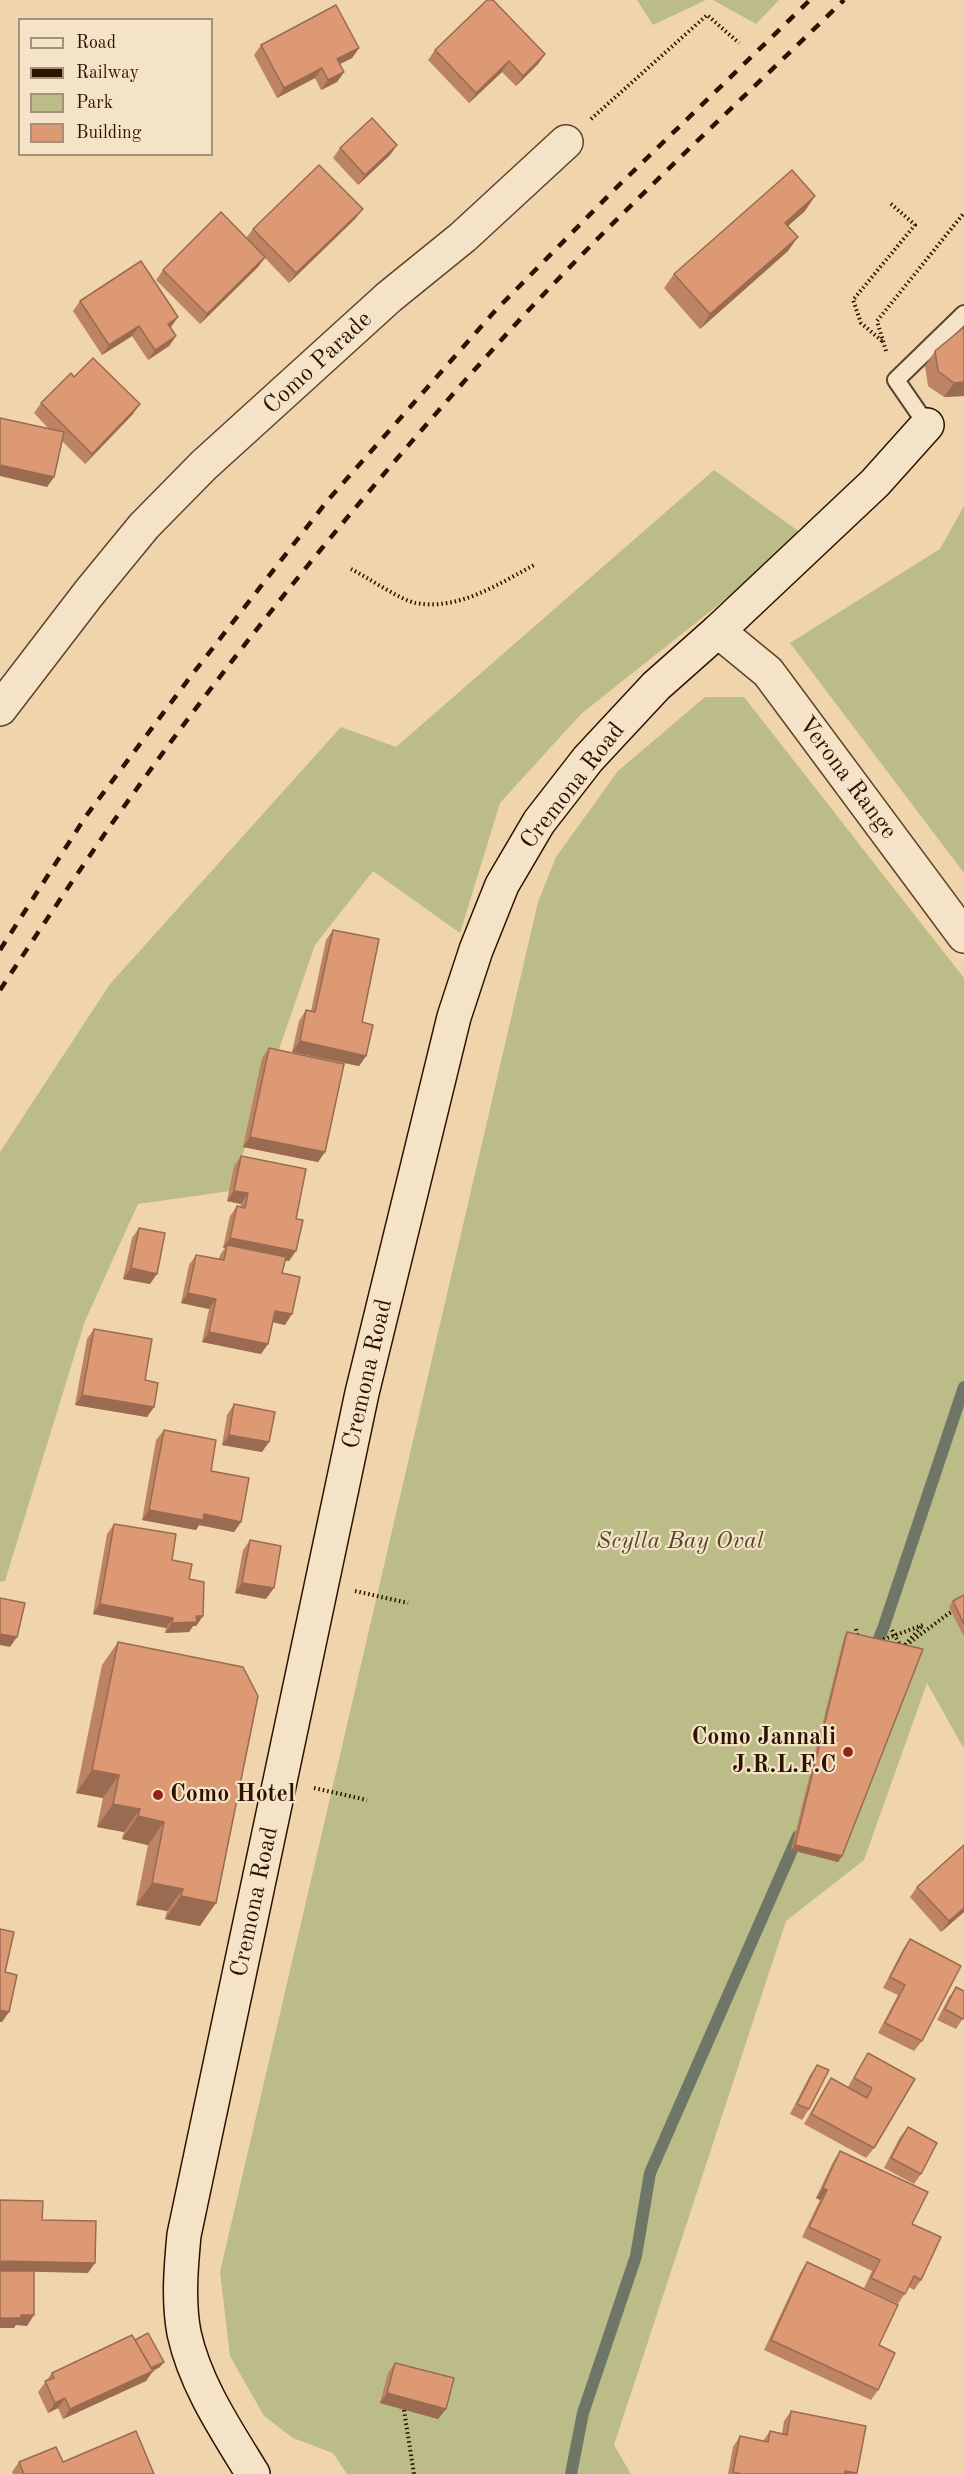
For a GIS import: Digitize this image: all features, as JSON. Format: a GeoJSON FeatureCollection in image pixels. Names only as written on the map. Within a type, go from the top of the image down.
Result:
{"type":"FeatureCollection","features":[{"type":"Feature","properties":{"kind":"street","name":"Como Parade"},"geometry":{"type":"LineString","coordinates":[[0,709],[144,526],[204,465],[389,297],[462,237],[566,142]]}},
{"type":"Feature","properties":{"kind":"street","name":"Cremona Road"},"geometry":{"type":"LineString","coordinates":[[253,2474],[201,2384],[184,2333],[180,2280],[188,2214],[362,1393],[437,1080],[472,961],[498,896],[540,822],[588,759],[656,686],[718,631],[875,483],[927,425]]}},
{"type":"Feature","properties":{"kind":"street","name":"Verona Range"},"geometry":{"type":"LineString","coordinates":[[718,631],[768,672],[964,936]]}},
{"type":"Feature","properties":{"kind":"lane"},"geometry":{"type":"LineString","coordinates":[[927,425],[896,380],[964,314]]}},
{"type":"Feature","properties":{"kind":"path"},"geometry":{"type":"LineString","coordinates":[[566,142],[707,15],[739,43]]}},
{"type":"Feature","properties":{"kind":"path"},"geometry":{"type":"LineString","coordinates":[[882,342],[861,323],[853,300],[915,225],[888,202]]}},
{"type":"Feature","properties":{"kind":"path"},"geometry":{"type":"LineString","coordinates":[[877,321],[964,213]]}},
{"type":"Feature","properties":{"kind":"path"},"geometry":{"type":"LineString","coordinates":[[351,569],[414,603],[439,604],[478,595],[536,564]]}},
{"type":"Feature","properties":{"kind":"path"},"geometry":{"type":"LineString","coordinates":[[322,1584],[408,1604]]}},
{"type":"Feature","properties":{"kind":"path"},"geometry":{"type":"LineString","coordinates":[[902,1649],[948,1614],[964,1605]]}},
{"type":"Feature","properties":{"kind":"path"},"geometry":{"type":"LineString","coordinates":[[872,1644],[923,1625],[902,1649]]}},
{"type":"Feature","properties":{"kind":"path"},"geometry":{"type":"LineString","coordinates":[[853,1640],[856,1629],[859,1648]]}},
{"type":"Feature","properties":{"kind":"path"},"geometry":{"type":"LineString","coordinates":[[892,1630],[893,1636],[902,1649]]}},
{"type":"Feature","properties":{"kind":"path"},"geometry":{"type":"LineString","coordinates":[[861,1642],[864,1631]]}},
{"type":"Feature","properties":{"kind":"path"},"geometry":{"type":"LineString","coordinates":[[281,1780],[367,1800]]}},
{"type":"Feature","properties":{"kind":"path"},"geometry":{"type":"LineString","coordinates":[[404,2409],[414,2474]]}},
{"type":"Feature","properties":{"kind":"green space"},"geometry":{"type":"Polygon","coordinates":[[[637,0],[706,0],[653,25],[637,0]]]}},
{"type":"Feature","properties":{"kind":"green space"},"geometry":{"type":"Polygon","coordinates":[[[713,0],[779,0],[756,24],[713,0]]]}},
{"type":"Feature","properties":{"kind":"green space"},"geometry":{"type":"Polygon","coordinates":[[[714,470],[805,536],[581,714],[500,803],[460,933],[373,871],[315,945],[230,1191],[138,1204],[85,1321],[5,1581],[0,1582],[0,1152],[110,984],[341,727],[396,747],[714,470]]]}},
{"type":"Feature","properties":{"kind":"green space"},"geometry":{"type":"Polygon","coordinates":[[[964,506],[964,873],[790,643],[940,549],[964,506]]]}},
{"type":"Feature","properties":{"kind":"green space","name":"Scylla Bay Oval"},"geometry":{"type":"Polygon","coordinates":[[[705,697],[744,697],[964,978],[964,1749],[927,1683],[864,1860],[786,1921],[614,2445],[631,2474],[347,2474],[333,2453],[293,2438],[264,2416],[230,2356],[220,2272],[538,902],[556,857],[618,771],[705,697]]]}},
{"type":"Feature","properties":{"kind":"building"},"geometry":{"type":"Polygon","coordinates":[[[487,0],[493,0],[545,54],[523,76],[509,61],[476,93],[435,50],[487,0]]]}},
{"type":"Feature","properties":{"kind":"building"},"geometry":{"type":"Polygon","coordinates":[[[336,5],[359,48],[337,59],[344,72],[328,80],[322,68],[284,88],[261,45],[336,5]]]}},
{"type":"Feature","properties":{"kind":"building"},"geometry":{"type":"Polygon","coordinates":[[[372,118],[397,145],[365,175],[340,148],[372,118]]]}},
{"type":"Feature","properties":{"kind":"building"},"geometry":{"type":"Polygon","coordinates":[[[319,165],[363,209],[296,273],[253,229],[319,165]]]}},
{"type":"Feature","properties":{"kind":"building"},"geometry":{"type":"Polygon","coordinates":[[[792,170],[815,196],[785,223],[798,237],[710,314],[674,274],[792,170]]]}},
{"type":"Feature","properties":{"kind":"building"},"geometry":{"type":"Polygon","coordinates":[[[221,212],[265,257],[207,314],[163,270],[221,212]]]}},
{"type":"Feature","properties":{"kind":"building"},"geometry":{"type":"Polygon","coordinates":[[[141,261],[178,317],[168,324],[176,336],[155,350],[139,326],[109,345],[80,301],[141,261]]]}},
{"type":"Feature","properties":{"kind":"building"},"geometry":{"type":"Polygon","coordinates":[[[964,327],[964,382],[954,383],[938,371],[935,351],[964,327]]]}},
{"type":"Feature","properties":{"kind":"building"},"geometry":{"type":"Polygon","coordinates":[[[93,358],[140,404],[92,454],[41,403],[71,373],[74,377],[93,358]]]}},
{"type":"Feature","properties":{"kind":"building"},"geometry":{"type":"Polygon","coordinates":[[[0,418],[64,432],[54,477],[0,465],[0,418]]]}},
{"type":"Feature","properties":{"kind":"building"},"geometry":{"type":"Polygon","coordinates":[[[333,930],[379,939],[362,1022],[373,1025],[366,1056],[300,1041],[306,1010],[315,1012],[333,930]]]}},
{"type":"Feature","properties":{"kind":"building"},"geometry":{"type":"Polygon","coordinates":[[[269,1048],[344,1064],[325,1152],[250,1137],[269,1048]]]}},
{"type":"Feature","properties":{"kind":"building"},"geometry":{"type":"Polygon","coordinates":[[[241,1156],[306,1169],[296,1219],[303,1220],[296,1251],[230,1238],[237,1206],[245,1208],[248,1193],[234,1191],[241,1156]]]}},
{"type":"Feature","properties":{"kind":"building"},"geometry":{"type":"Polygon","coordinates":[[[139,1228],[165,1233],[157,1274],[131,1268],[139,1228]]]}},
{"type":"Feature","properties":{"kind":"building"},"geometry":{"type":"Polygon","coordinates":[[[227,1245],[286,1257],[282,1273],[300,1277],[292,1314],[275,1311],[268,1344],[209,1332],[216,1299],[188,1293],[196,1255],[224,1260],[227,1245]]]}},
{"type":"Feature","properties":{"kind":"building"},"geometry":{"type":"Polygon","coordinates":[[[94,1329],[152,1339],[145,1380],[158,1383],[154,1407],[82,1395],[94,1329]]]}},
{"type":"Feature","properties":{"kind":"building"},"geometry":{"type":"Polygon","coordinates":[[[234,1404],[275,1412],[269,1442],[229,1435],[234,1404]]]}},
{"type":"Feature","properties":{"kind":"building"},"geometry":{"type":"Polygon","coordinates":[[[164,1430],[216,1440],[211,1471],[249,1478],[241,1522],[204,1514],[203,1520],[149,1510],[164,1430]]]}},
{"type":"Feature","properties":{"kind":"building"},"geometry":{"type":"Polygon","coordinates":[[[114,1524],[176,1534],[172,1560],[192,1564],[189,1579],[204,1582],[203,1616],[196,1616],[197,1622],[172,1623],[173,1618],[100,1604],[114,1524]]]}},
{"type":"Feature","properties":{"kind":"building"},"geometry":{"type":"Polygon","coordinates":[[[250,1540],[281,1546],[274,1588],[242,1583],[250,1540]]]}},
{"type":"Feature","properties":{"kind":"building"},"geometry":{"type":"Polygon","coordinates":[[[964,1595],[964,1624],[953,1601],[964,1595]]]}},
{"type":"Feature","properties":{"kind":"building"},"geometry":{"type":"Polygon","coordinates":[[[0,1598],[25,1603],[17,1637],[0,1634],[0,1598]]]}},
{"type":"Feature","properties":{"kind":"building","name":"Como Jannali J.R.L.F.C"},"geometry":{"type":"Polygon","coordinates":[[[847,1632],[923,1649],[842,1856],[795,1845],[847,1632]]]}},
{"type":"Feature","properties":{"kind":"building","name":"Como Hotel"},"geometry":{"type":"Polygon","coordinates":[[[118,1642],[243,1667],[258,1696],[216,1903],[181,1896],[183,1889],[152,1883],[164,1822],[138,1816],[140,1809],[113,1804],[119,1775],[92,1770],[118,1642]]]}},
{"type":"Feature","properties":{"kind":"building"},"geometry":{"type":"Polygon","coordinates":[[[964,1845],[964,1908],[949,1921],[917,1887],[964,1845]]]}},
{"type":"Feature","properties":{"kind":"building"},"geometry":{"type":"Polygon","coordinates":[[[0,1929],[14,1932],[5,1972],[17,1975],[9,2012],[0,2010],[0,1929]]]}},
{"type":"Feature","properties":{"kind":"building"},"geometry":{"type":"Polygon","coordinates":[[[910,1939],[961,1966],[922,2041],[885,2023],[905,1985],[890,1977],[910,1939]]]}},
{"type":"Feature","properties":{"kind":"building"},"geometry":{"type":"Polygon","coordinates":[[[956,1987],[964,1991],[963,2019],[945,2009],[956,1987]]]}},
{"type":"Feature","properties":{"kind":"building"},"geometry":{"type":"Polygon","coordinates":[[[868,2053],[915,2079],[874,2148],[811,2114],[831,2078],[867,2098],[872,2088],[854,2078],[868,2053]]]}},
{"type":"Feature","properties":{"kind":"building"},"geometry":{"type":"Polygon","coordinates":[[[817,2065],[829,2070],[809,2109],[797,2104],[817,2065]]]}},
{"type":"Feature","properties":{"kind":"building"},"geometry":{"type":"Polygon","coordinates":[[[908,2127],[937,2143],[921,2174],[891,2158],[908,2127]]]}},
{"type":"Feature","properties":{"kind":"building"},"geometry":{"type":"Polygon","coordinates":[[[840,2151],[928,2192],[912,2224],[941,2237],[921,2280],[914,2276],[905,2294],[871,2278],[880,2260],[809,2227],[827,2190],[823,2188],[840,2151]]]}},
{"type":"Feature","properties":{"kind":"building"},"geometry":{"type":"Polygon","coordinates":[[[0,2200],[43,2201],[42,2220],[96,2221],[95,2263],[0,2261],[0,2200]]]}},
{"type":"Feature","properties":{"kind":"building"},"geometry":{"type":"Polygon","coordinates":[[[807,2262],[898,2305],[879,2345],[895,2353],[878,2390],[771,2340],[807,2262]]]}},
{"type":"Feature","properties":{"kind":"building"},"geometry":{"type":"Polygon","coordinates":[[[0,2271],[34,2271],[34,2315],[21,2315],[21,2318],[0,2318],[0,2271]]]}},
{"type":"Feature","properties":{"kind":"building"},"geometry":{"type":"Polygon","coordinates":[[[148,2333],[164,2362],[151,2368],[135,2340],[148,2333]]]}},
{"type":"Feature","properties":{"kind":"building"},"geometry":{"type":"Polygon","coordinates":[[[132,2335],[153,2371],[70,2409],[65,2398],[55,2403],[45,2381],[54,2378],[52,2373],[132,2335]]]}},
{"type":"Feature","properties":{"kind":"building"},"geometry":{"type":"Polygon","coordinates":[[[395,2363],[454,2378],[446,2409],[387,2393],[395,2363]]]}},
{"type":"Feature","properties":{"kind":"building"},"geometry":{"type":"Polygon","coordinates":[[[791,2411],[866,2426],[857,2473],[845,2471],[845,2474],[741,2474],[733,2472],[740,2436],[768,2442],[770,2431],[787,2435],[791,2411]]]}},
{"type":"Feature","properties":{"kind":"building"},"geometry":{"type":"Polygon","coordinates":[[[136,2431],[154,2474],[24,2474],[19,2462],[56,2447],[63,2462],[136,2431]]]}},
{"type":"Feature","properties":{"kind":"waterway"},"geometry":{"type":"LineString","coordinates":[[873,1654],[964,1387]]}},
{"type":"Feature","properties":{"kind":"waterway"},"geometry":{"type":"LineString","coordinates":[[571,2474],[583,2413],[636,2256],[650,2173],[798,1836]]}},
{"type":"Feature","properties":{"kind":"railway"},"geometry":{"type":"LineString","coordinates":[[0,950],[86,816],[328,500],[495,311],[615,189],[810,0]]}},
{"type":"Feature","properties":{"kind":"railway"},"geometry":{"type":"LineString","coordinates":[[0,990],[153,766],[251,637],[353,510],[459,387],[593,243],[844,0]]}},
{"type":"Feature","properties":{"kind":"place","name":"Como Jannali J.R.L.F.C"},"geometry":{"type":"Point","coordinates":[848,1752]}},
{"type":"Feature","properties":{"kind":"place","name":"Como Hotel"},"geometry":{"type":"Point","coordinates":[158,1795]}}]}
